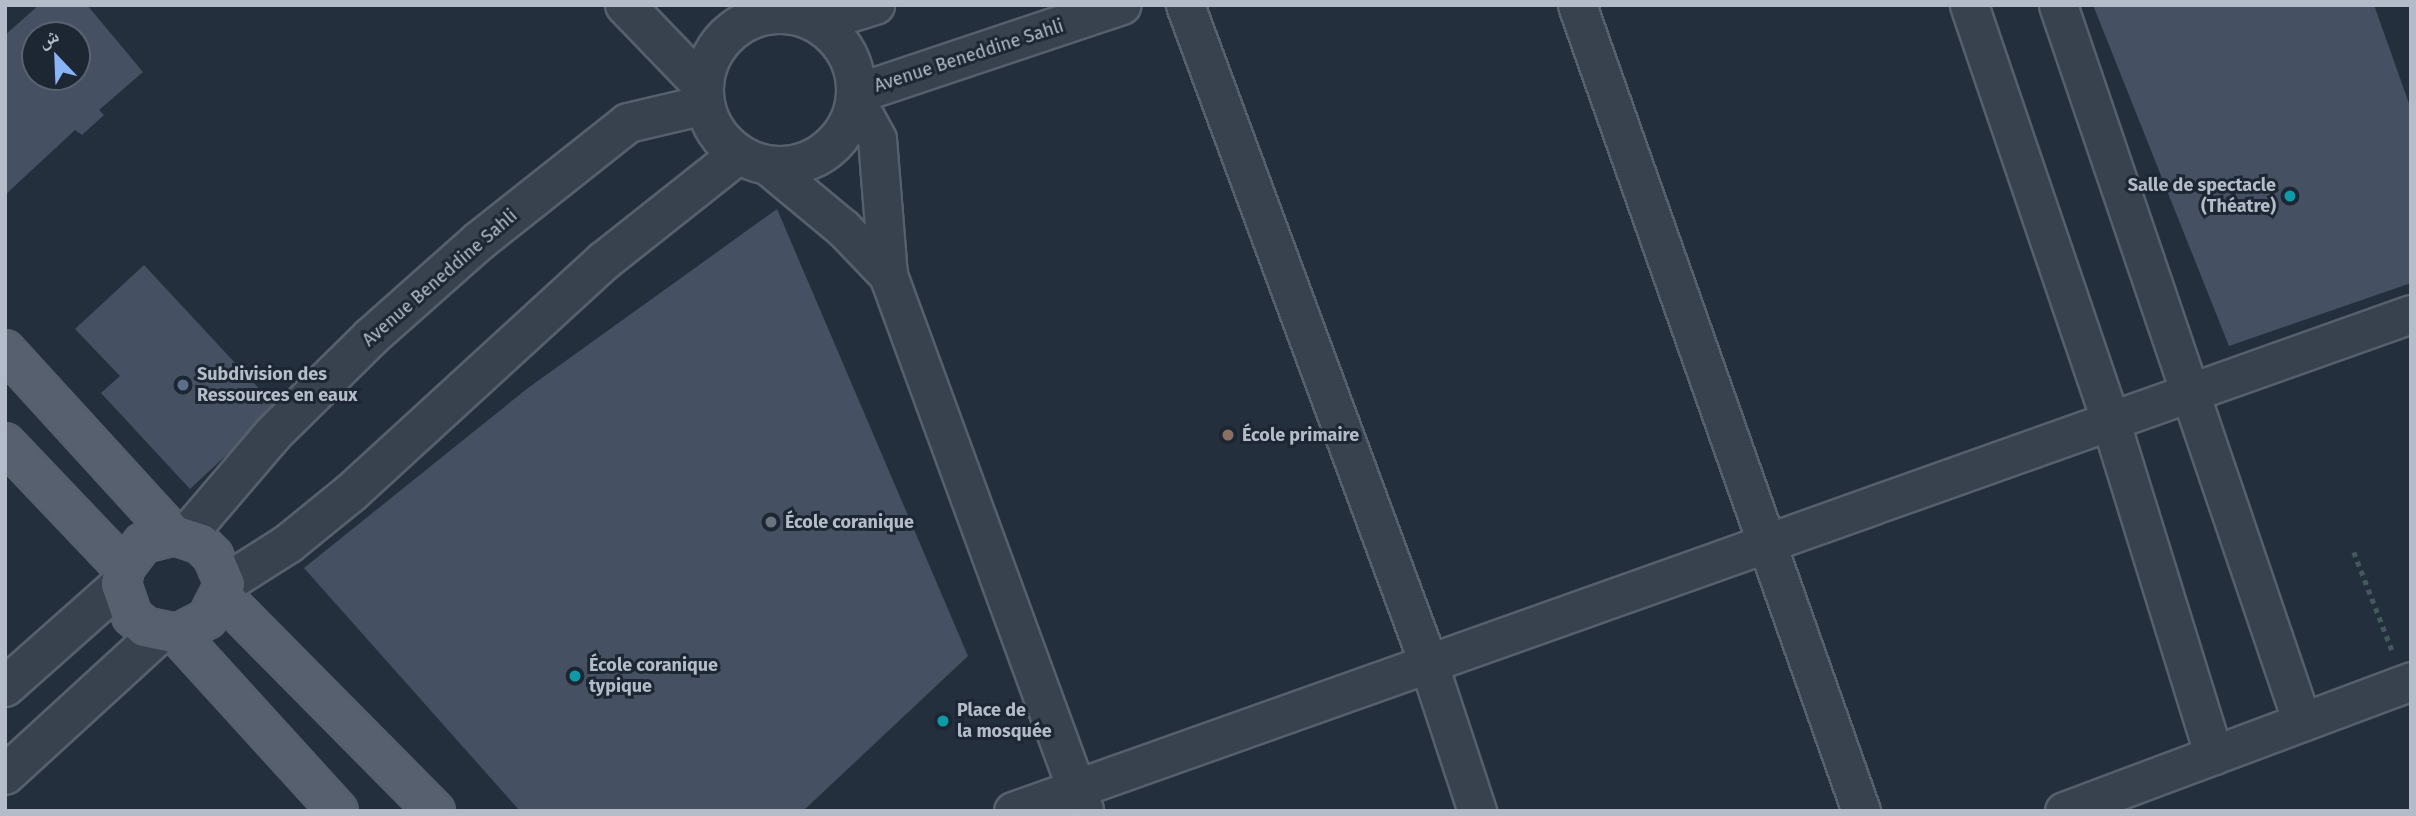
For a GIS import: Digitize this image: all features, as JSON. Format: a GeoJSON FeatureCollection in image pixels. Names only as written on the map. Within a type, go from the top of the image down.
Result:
{"type":"FeatureCollection","features":[{"type":"Feature","properties":{"kind":"main road"},"geometry":{"type":"LineString","coordinates":[[5,350],[180,536],[213,556],[224,590],[435,811]]}},
{"type":"Feature","properties":{"kind":"main road"},"geometry":{"type":"LineString","coordinates":[[5,443],[122,576],[132,616],[169,634],[338,811]]}},
{"type":"Feature","properties":{"kind":"main road"},"geometry":{"type":"LineString","coordinates":[[122,576],[143,543],[180,536]]}},
{"type":"Feature","properties":{"kind":"main road"},"geometry":{"type":"LineString","coordinates":[[169,634],[207,619],[224,590]]}},
{"type":"Feature","properties":{"kind":"street"},"geometry":{"type":"LineString","coordinates":[[625,5],[704,96],[717,133],[843,228],[888,275]]}},
{"type":"Feature","properties":{"kind":"street"},"geometry":{"type":"LineString","coordinates":[[704,96],[715,49],[732,14],[814,16],[876,5]]}},
{"type":"Feature","properties":{"kind":"street","name":"Avenue Beneddine Sahli"},"geometry":{"type":"LineString","coordinates":[[855,102],[1122,5]]}},
{"type":"Feature","properties":{"kind":"street"},"geometry":{"type":"LineString","coordinates":[[1185,5],[1429,665],[1477,811]]}},
{"type":"Feature","properties":{"kind":"street"},"geometry":{"type":"LineString","coordinates":[[1577,5],[1861,811]]}},
{"type":"Feature","properties":{"kind":"street"},"geometry":{"type":"LineString","coordinates":[[1969,5],[2109,420],[2214,755]]}},
{"type":"Feature","properties":{"kind":"street"},"geometry":{"type":"LineString","coordinates":[[2058,5],[2193,392],[2302,722]]}},
{"type":"Feature","properties":{"kind":"street"},"geometry":{"type":"LineString","coordinates":[[814,16],[831,33],[850,60],[855,102],[877,139],[888,275],[1080,800]]}},
{"type":"Feature","properties":{"kind":"street","name":"Avenue Beneddine Sahli"},"geometry":{"type":"LineString","coordinates":[[180,536],[274,435],[371,337],[478,242],[628,123],[704,96]]}},
{"type":"Feature","properties":{"kind":"street"},"geometry":{"type":"LineString","coordinates":[[224,590],[288,544],[352,492],[604,261],[753,160],[785,166],[821,154],[835,142],[855,102]]}},
{"type":"Feature","properties":{"kind":"street"},"geometry":{"type":"LineString","coordinates":[[1013,811],[1080,800],[1429,665],[2411,314]]}},
{"type":"Feature","properties":{"kind":"street"},"geometry":{"type":"LineString","coordinates":[[5,687],[122,576]]}},
{"type":"Feature","properties":{"kind":"street"},"geometry":{"type":"LineString","coordinates":[[5,775],[169,634]]}},
{"type":"Feature","properties":{"kind":"street"},"geometry":{"type":"LineString","coordinates":[[2064,811],[2408,682]]}},
{"type":"Feature","properties":{"kind":"path"},"geometry":{"type":"LineString","coordinates":[[2354,552],[2408,682]]}},
{"type":"Feature","properties":{"kind":"building"},"geometry":{"type":"Polygon","coordinates":[[[39,5],[87,5],[143,72],[99,110],[104,115],[82,135],[75,130],[5,195],[5,35],[39,5]]]}},
{"type":"Feature","properties":{"kind":"building","name":"Salle de spectacle (Théatre)"},"geometry":{"type":"Polygon","coordinates":[[[2093,5],[2374,5],[2411,109],[2411,283],[2229,346],[2093,5]]]}},
{"type":"Feature","properties":{"kind":"building"},"geometry":{"type":"Polygon","coordinates":[[[777,209],[968,656],[803,811],[520,811],[304,568],[528,388],[777,209]]]}},
{"type":"Feature","properties":{"kind":"building","name":"Subdivision des Ressources en eaux"},"geometry":{"type":"Polygon","coordinates":[[[144,265],[277,408],[190,489],[101,393],[120,376],[75,329],[144,265]]]}},
{"type":"Feature","properties":{"kind":"place","name":"Salle de spectacle (Théatre)"},"geometry":{"type":"Point","coordinates":[2290,196]}},
{"type":"Feature","properties":{"kind":"place","name":"Subdivision des Ressources en eaux"},"geometry":{"type":"Point","coordinates":[183,385]}},
{"type":"Feature","properties":{"kind":"place","name":"École primaire"},"geometry":{"type":"Point","coordinates":[1228,435]}},
{"type":"Feature","properties":{"kind":"place","name":"École coranique"},"geometry":{"type":"Point","coordinates":[771,522]}},
{"type":"Feature","properties":{"kind":"place","name":"École coranique typique"},"geometry":{"type":"Point","coordinates":[575,676]}},
{"type":"Feature","properties":{"kind":"place","name":"Place de la mosquée"},"geometry":{"type":"Point","coordinates":[943,721]}}]}
